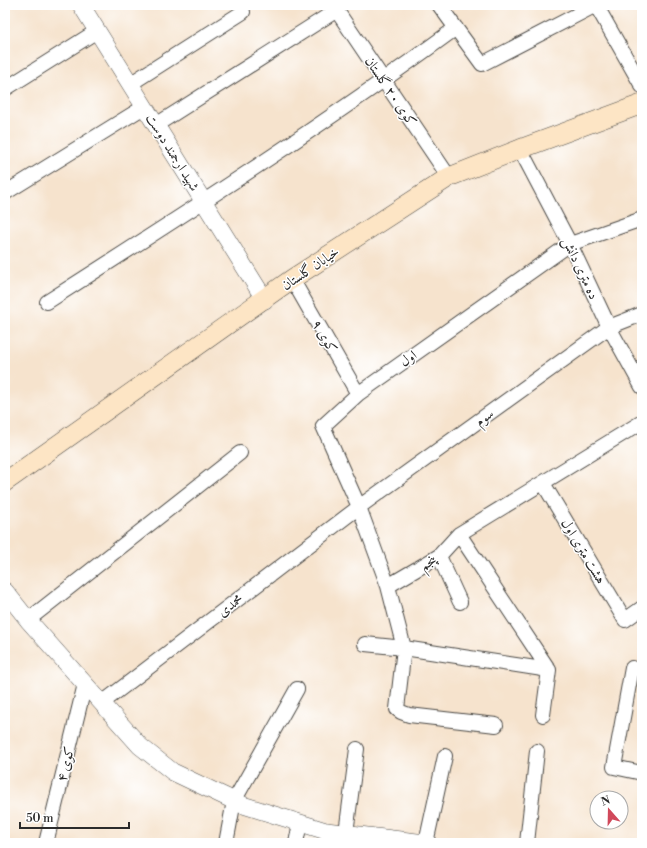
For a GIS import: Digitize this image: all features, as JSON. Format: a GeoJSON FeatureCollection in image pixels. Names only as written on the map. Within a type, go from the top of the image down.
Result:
{"type":"FeatureCollection","features":[{"type":"Feature","properties":{"kind":"main road","name":"خیابان گلستان"},"geometry":{"type":"LineString","coordinates":[[5,482],[292,279],[449,177],[642,104]]}},
{"type":"Feature","properties":{"kind":"street","name":"شهید ارجمند دوست"},"geometry":{"type":"LineString","coordinates":[[81,5],[264,300]]}},
{"type":"Feature","properties":{"kind":"street"},"geometry":{"type":"LineString","coordinates":[[439,5],[482,64],[596,5],[642,86]]}},
{"type":"Feature","properties":{"kind":"street"},"geometry":{"type":"LineString","coordinates":[[156,125],[335,8]]}},
{"type":"Feature","properties":{"kind":"street","name":"کوی ۲۰ گلستان"},"geometry":{"type":"LineString","coordinates":[[335,8],[449,177]]}},
{"type":"Feature","properties":{"kind":"street"},"geometry":{"type":"LineString","coordinates":[[130,84],[243,12]]}},
{"type":"Feature","properties":{"kind":"street"},"geometry":{"type":"LineString","coordinates":[[47,302],[204,202],[384,81],[456,28]]}},
{"type":"Feature","properties":{"kind":"street"},"geometry":{"type":"LineString","coordinates":[[5,89],[97,31]]}},
{"type":"Feature","properties":{"kind":"street"},"geometry":{"type":"LineString","coordinates":[[5,193],[144,107]]}},
{"type":"Feature","properties":{"kind":"street","name":"ده متری دانش"},"geometry":{"type":"LineString","coordinates":[[520,149],[570,244],[609,327],[642,387]]}},
{"type":"Feature","properties":{"kind":"street","name":"اول"},"geometry":{"type":"LineString","coordinates":[[359,507],[323,426],[358,394],[570,244],[642,219]]}},
{"type":"Feature","properties":{"kind":"street","name":"کوی ۹"},"geometry":{"type":"LineString","coordinates":[[292,279],[358,394]]}},
{"type":"Feature","properties":{"kind":"street","name":"سوم"},"geometry":{"type":"LineString","coordinates":[[359,507],[609,327],[642,314]]}},
{"type":"Feature","properties":{"kind":"street","name":"پنجم"},"geometry":{"type":"LineString","coordinates":[[388,586],[439,556],[459,534],[642,422]]}},
{"type":"Feature","properties":{"kind":"street"},"geometry":{"type":"LineString","coordinates":[[28,620],[240,454]]}},
{"type":"Feature","properties":{"kind":"street","name":"هشت متری اول"},"geometry":{"type":"LineString","coordinates":[[543,483],[625,620],[642,608]]}},
{"type":"Feature","properties":{"kind":"street"},"geometry":{"type":"LineString","coordinates":[[359,507],[388,586],[404,648],[397,709],[409,715],[496,725]]}},
{"type":"Feature","properties":{"kind":"street","name":"محمدی"},"geometry":{"type":"LineString","coordinates":[[102,703],[359,507]]}},
{"type":"Feature","properties":{"kind":"street"},"geometry":{"type":"LineString","coordinates":[[459,534],[549,670],[543,715]]}},
{"type":"Feature","properties":{"kind":"street"},"geometry":{"type":"LineString","coordinates":[[439,556],[460,602]]}},
{"type":"Feature","properties":{"kind":"street"},"geometry":{"type":"LineString","coordinates":[[5,591],[28,620],[140,746],[173,772],[242,805],[326,831],[355,837],[426,843],[445,756]]}},
{"type":"Feature","properties":{"kind":"street"},"geometry":{"type":"LineString","coordinates":[[365,644],[404,648],[549,670]]}},
{"type":"Feature","properties":{"kind":"street"},"geometry":{"type":"LineString","coordinates":[[632,668],[614,767],[642,773]]}},
{"type":"Feature","properties":{"kind":"street","name":"کوی ۴"},"geometry":{"type":"LineString","coordinates":[[46,843],[85,684]]}},
{"type":"Feature","properties":{"kind":"street"},"geometry":{"type":"LineString","coordinates":[[226,843],[234,801],[297,689]]}},
{"type":"Feature","properties":{"kind":"street"},"geometry":{"type":"LineString","coordinates":[[355,837],[357,750]]}},
{"type":"Feature","properties":{"kind":"street"},"geometry":{"type":"LineString","coordinates":[[527,843],[537,751]]}},
{"type":"Feature","properties":{"kind":"street"},"geometry":{"type":"LineString","coordinates":[[296,843],[300,823]]}}]}
